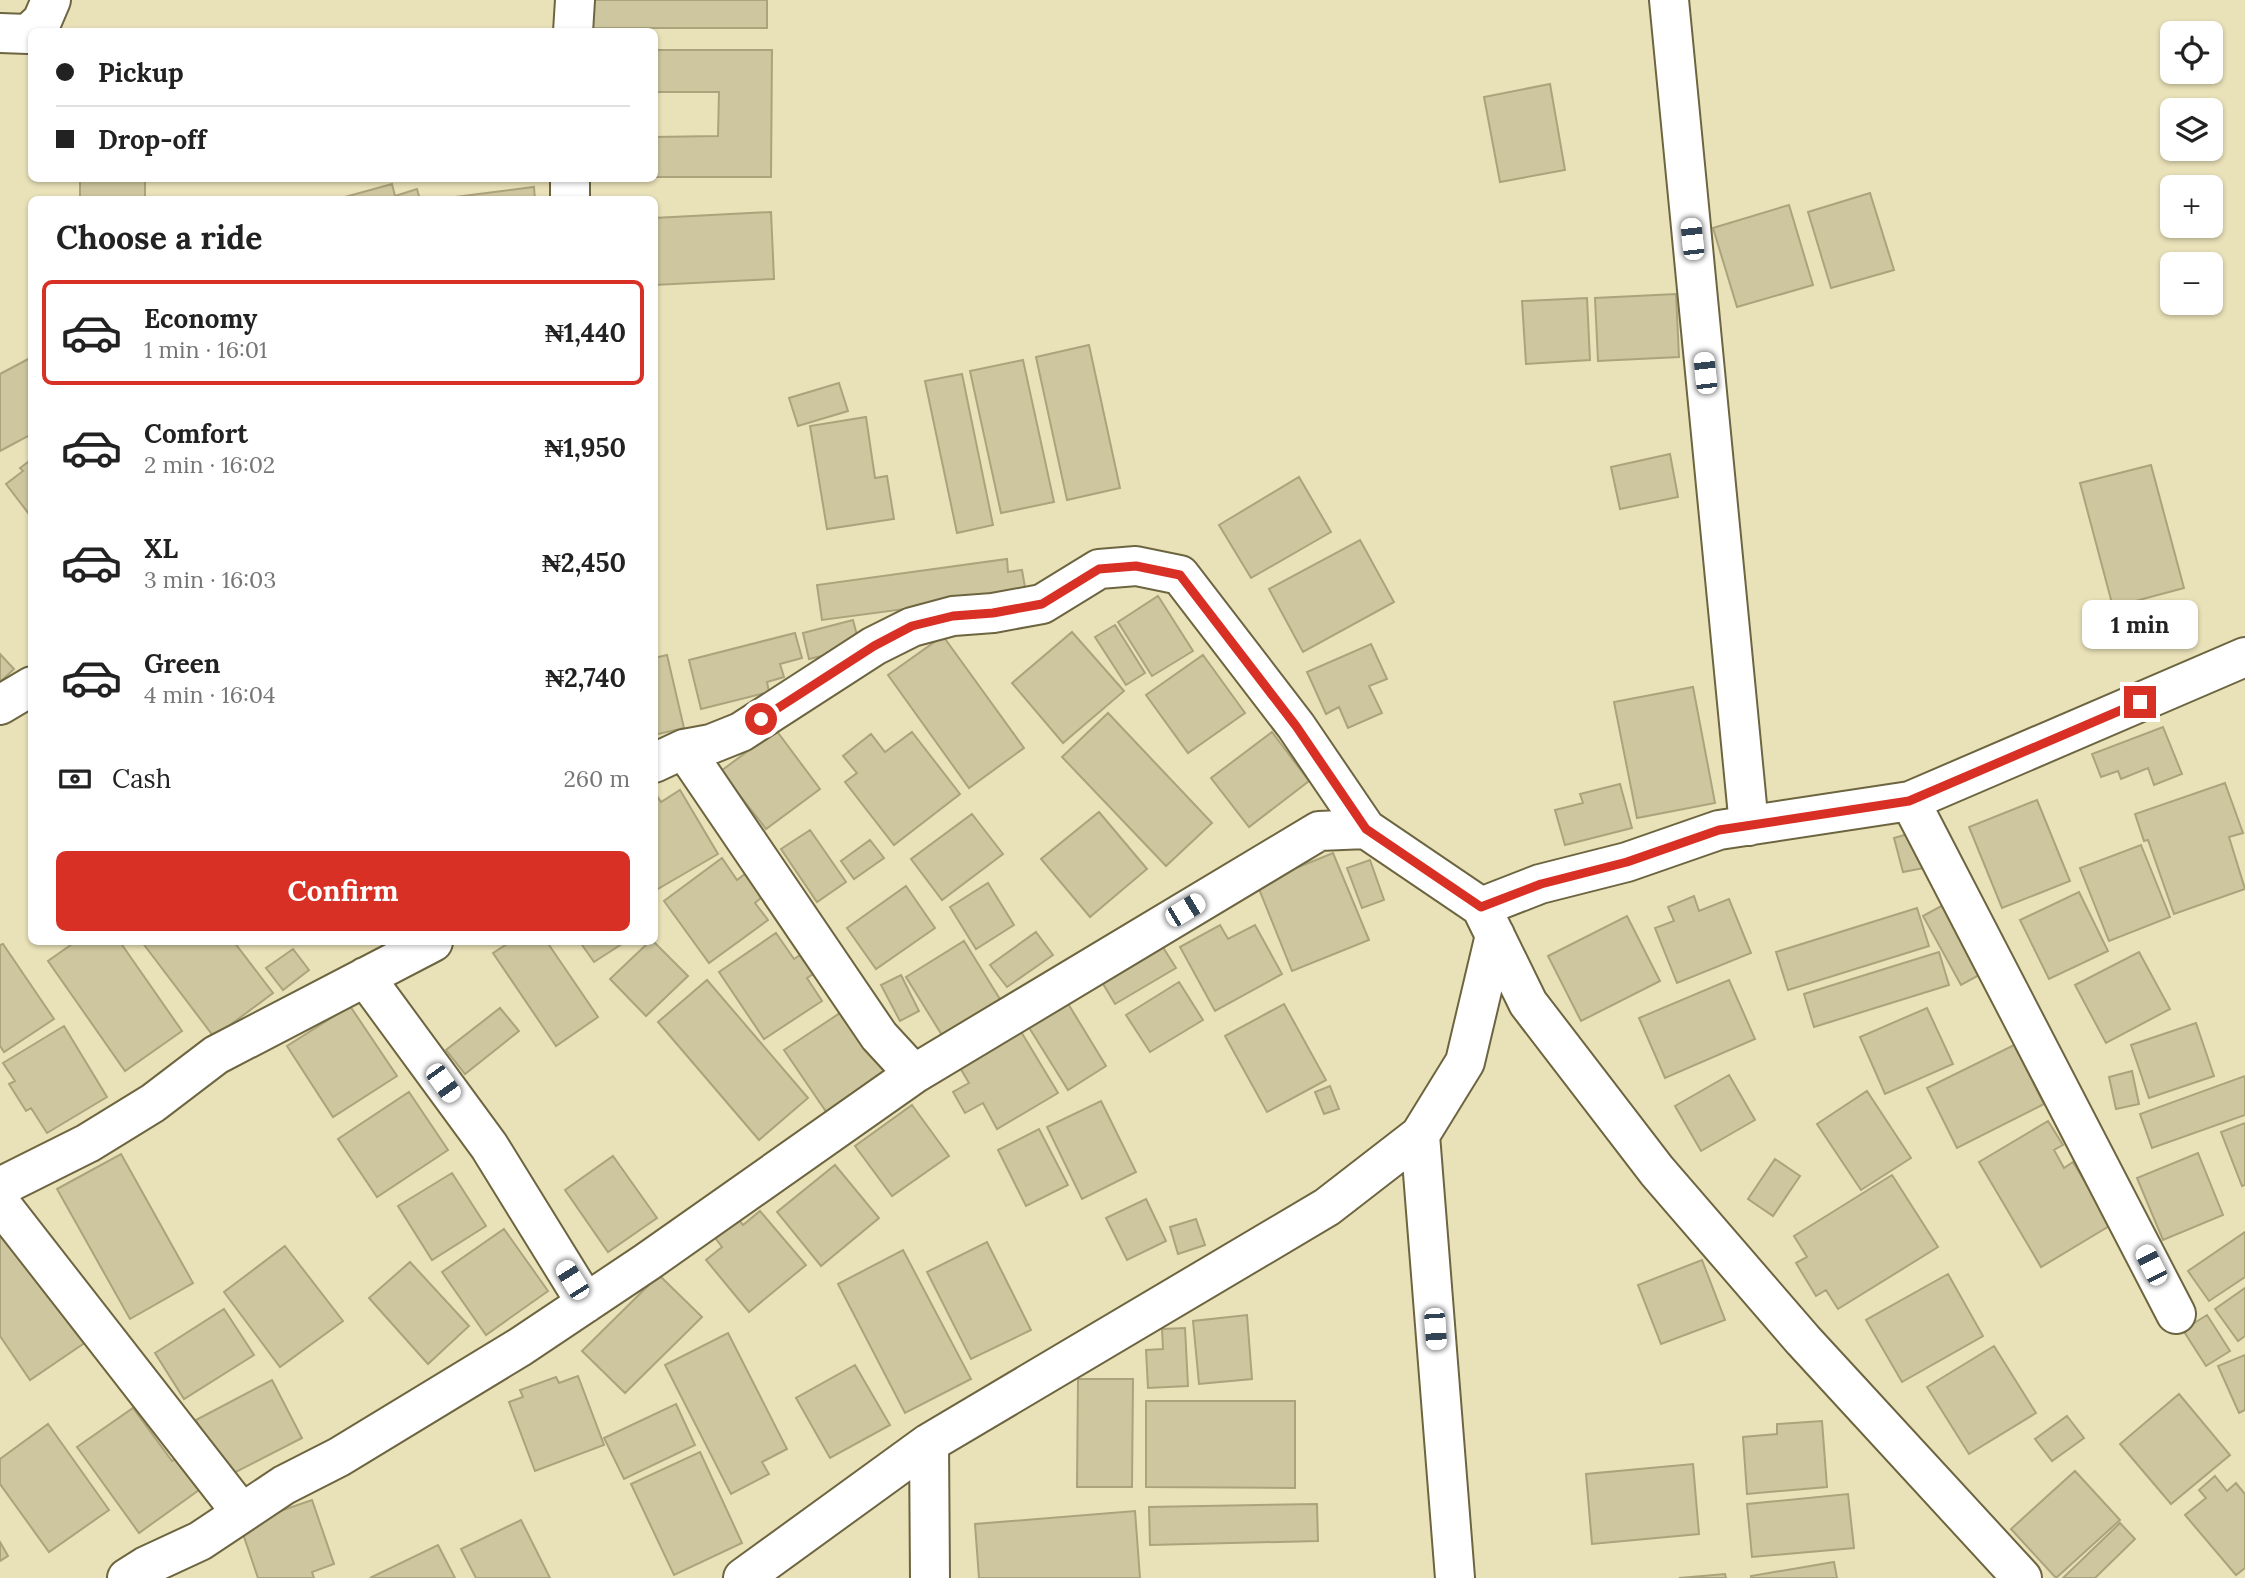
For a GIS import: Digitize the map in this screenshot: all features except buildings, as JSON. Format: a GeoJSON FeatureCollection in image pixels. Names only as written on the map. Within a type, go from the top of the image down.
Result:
{"type":"FeatureCollection","features":[{"type":"Feature","properties":{"kind":"street"},"geometry":{"type":"LineString","coordinates":[[34,28],[42,21],[51,0]]}},
{"type":"Feature","properties":{"kind":"street"},"geometry":{"type":"LineString","coordinates":[[573,28],[575,0]]}},
{"type":"Feature","properties":{"kind":"street"},"geometry":{"type":"LineString","coordinates":[[1669,0],[1749,826]]}},
{"type":"Feature","properties":{"kind":"street"},"geometry":{"type":"LineString","coordinates":[[0,33],[28,34]]}},
{"type":"Feature","properties":{"kind":"street"},"geometry":{"type":"LineString","coordinates":[[914,1073],[879,1036],[669,756],[741,732],[874,646],[912,626],[953,616],[993,613],[1042,604],[1099,569],[1136,566],[1180,575],[1296,726],[1366,829],[1488,921],[1528,1003],[1657,1171],[1803,1340],[2022,1578]]}},
{"type":"Feature","properties":{"kind":"street"},"geometry":{"type":"LineString","coordinates":[[743,1578],[929,1443],[1327,1208],[1420,1135],[1465,1062],[1488,921],[1541,884],[1627,862],[1719,830],[1909,801],[2242,668]]}},
{"type":"Feature","properties":{"kind":"street"},"geometry":{"type":"LineString","coordinates":[[0,705],[28,688]]}},
{"type":"Feature","properties":{"kind":"street"},"geometry":{"type":"LineString","coordinates":[[1909,801],[2176,1314]]}},
{"type":"Feature","properties":{"kind":"street"},"geometry":{"type":"LineString","coordinates":[[127,1578],[146,1566],[200,1541],[284,1485],[339,1457],[520,1347],[658,1254],[914,1073],[1319,831],[1366,829]]}},
{"type":"Feature","properties":{"kind":"street"},"geometry":{"type":"LineString","coordinates":[[0,1187],[88,1143],[142,1110],[216,1055],[427,945]]}},
{"type":"Feature","properties":{"kind":"street"},"geometry":{"type":"LineString","coordinates":[[365,977],[489,1146],[586,1303]]}},
{"type":"Feature","properties":{"kind":"street"},"geometry":{"type":"LineString","coordinates":[[1420,1135],[1455,1578]]}},
{"type":"Feature","properties":{"kind":"street"},"geometry":{"type":"LineString","coordinates":[[0,1203],[241,1512]]}},
{"type":"Feature","properties":{"kind":"street"},"geometry":{"type":"LineString","coordinates":[[929,1443],[930,1578]]}},
{"type":"Feature","properties":{"kind":"route"},"geometry":{"type":"LineString","coordinates":[[761,719],[874,646],[912,626],[953,616],[993,613],[1042,604],[1099,569],[1136,566],[1180,575],[1296,726],[1366,829],[1481,907],[1541,884],[1627,862],[1719,830],[1909,801],[2140,702]]}}]}
